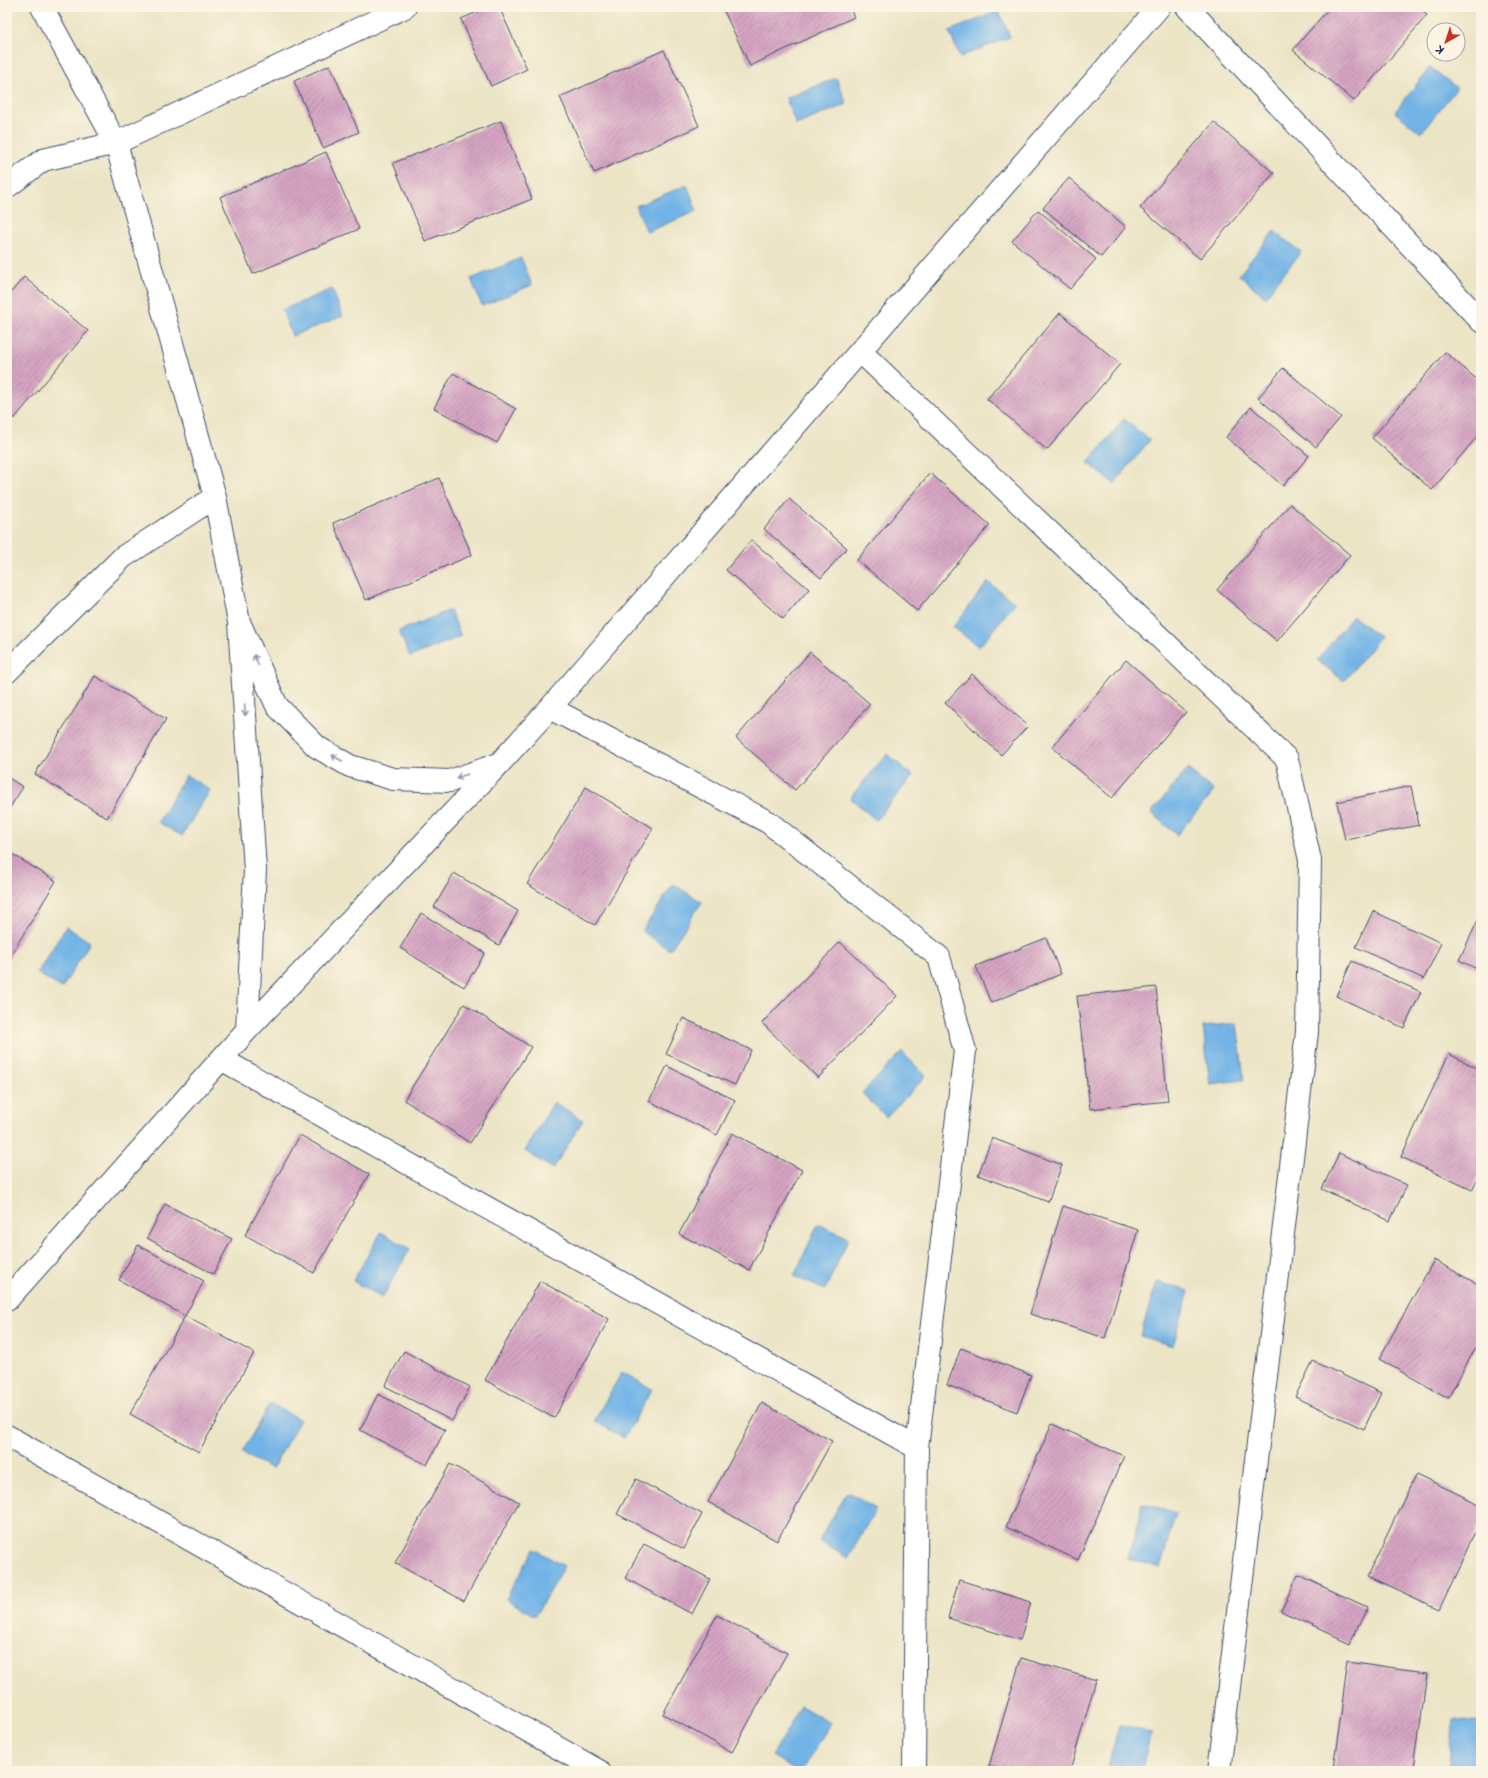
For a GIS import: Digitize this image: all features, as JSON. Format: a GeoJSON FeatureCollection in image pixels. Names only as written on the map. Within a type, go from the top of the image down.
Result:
{"type":"FeatureCollection","features":[{"type":"Feature","properties":{"kind":"street"},"geometry":{"type":"LineString","coordinates":[[42,7],[116,143],[214,497],[239,622],[255,870],[247,1030]]}},
{"type":"Feature","properties":{"kind":"street"},"geometry":{"type":"LineString","coordinates":[[7,187],[43,160],[116,143],[404,7]]}},
{"type":"Feature","properties":{"kind":"street"},"geometry":{"type":"LineString","coordinates":[[7,1300],[247,1030],[499,764],[550,708],[1159,7]]}},
{"type":"Feature","properties":{"kind":"street"},"geometry":{"type":"LineString","coordinates":[[1187,7],[1481,321]]}},
{"type":"Feature","properties":{"kind":"street"},"geometry":{"type":"LineString","coordinates":[[860,351],[1287,760],[1310,860],[1307,1032],[1219,1771]]}},
{"type":"Feature","properties":{"kind":"street"},"geometry":{"type":"LineString","coordinates":[[7,672],[123,557],[214,497]]}},
{"type":"Feature","properties":{"kind":"street"},"geometry":{"type":"LineString","coordinates":[[239,622],[277,706],[317,747],[350,766],[393,779],[450,780],[499,764]]}},
{"type":"Feature","properties":{"kind":"street"},"geometry":{"type":"LineString","coordinates":[[550,708],[768,822],[939,957],[965,1051],[917,1448],[914,1771]]}},
{"type":"Feature","properties":{"kind":"street"},"geometry":{"type":"LineString","coordinates":[[221,1059],[917,1448]]}},
{"type":"Feature","properties":{"kind":"street"},"geometry":{"type":"LineString","coordinates":[[7,1436],[599,1771]]}},
{"type":"Feature","properties":{"kind":"water"},"geometry":{"type":"Polygon","coordinates":[[[999,11],[1010,37],[960,57],[949,31],[999,11]]]}},
{"type":"Feature","properties":{"kind":"water"},"geometry":{"type":"Polygon","coordinates":[[[1430,67],[1457,88],[1421,133],[1395,112],[1430,67]]]}},
{"type":"Feature","properties":{"kind":"water"},"geometry":{"type":"Polygon","coordinates":[[[836,78],[847,104],[796,125],[786,98],[836,78]]]}},
{"type":"Feature","properties":{"kind":"water"},"geometry":{"type":"Polygon","coordinates":[[[687,185],[697,211],[647,232],[636,206],[687,185]]]}},
{"type":"Feature","properties":{"kind":"water"},"geometry":{"type":"Polygon","coordinates":[[[1274,231],[1301,252],[1265,297],[1239,275],[1274,231]]]}},
{"type":"Feature","properties":{"kind":"water"},"geometry":{"type":"Polygon","coordinates":[[[521,258],[532,285],[482,306],[471,279],[521,258]]]}},
{"type":"Feature","properties":{"kind":"water"},"geometry":{"type":"Polygon","coordinates":[[[332,289],[343,316],[292,336],[282,310],[332,289]]]}},
{"type":"Feature","properties":{"kind":"water"},"geometry":{"type":"Polygon","coordinates":[[[1124,419],[1150,440],[1114,484],[1088,463],[1124,419]]]}},
{"type":"Feature","properties":{"kind":"water"},"geometry":{"type":"Polygon","coordinates":[[[988,582],[1015,603],[979,647],[953,627],[988,582]]]}},
{"type":"Feature","properties":{"kind":"water"},"geometry":{"type":"Polygon","coordinates":[[[450,610],[461,636],[410,657],[399,631],[450,610]]]}},
{"type":"Feature","properties":{"kind":"water"},"geometry":{"type":"Polygon","coordinates":[[[1353,616],[1380,637],[1344,681],[1317,660],[1353,616]]]}},
{"type":"Feature","properties":{"kind":"water"},"geometry":{"type":"Polygon","coordinates":[[[887,754],[913,776],[876,820],[850,798],[887,754]]]}},
{"type":"Feature","properties":{"kind":"water"},"geometry":{"type":"Polygon","coordinates":[[[1188,769],[1214,791],[1177,835],[1151,813],[1188,769]]]}},
{"type":"Feature","properties":{"kind":"water"},"geometry":{"type":"Polygon","coordinates":[[[186,775],[210,790],[182,836],[158,822],[186,775]]]}},
{"type":"Feature","properties":{"kind":"water"},"geometry":{"type":"Polygon","coordinates":[[[673,884],[702,902],[670,950],[642,931],[673,884]]]}},
{"type":"Feature","properties":{"kind":"water"},"geometry":{"type":"Polygon","coordinates":[[[66,927],[90,942],[62,988],[37,973],[66,927]]]}},
{"type":"Feature","properties":{"kind":"water"},"geometry":{"type":"Polygon","coordinates":[[[1237,1023],[1244,1080],[1210,1084],[1203,1027],[1237,1023]]]}},
{"type":"Feature","properties":{"kind":"water"},"geometry":{"type":"Polygon","coordinates":[[[902,1052],[926,1076],[886,1117],[862,1093],[902,1052]]]}},
{"type":"Feature","properties":{"kind":"water"},"geometry":{"type":"Polygon","coordinates":[[[554,1102],[583,1120],[553,1169],[525,1151],[554,1102]]]}},
{"type":"Feature","properties":{"kind":"water"},"geometry":{"type":"Polygon","coordinates":[[[818,1224],[849,1238],[825,1290],[794,1276],[818,1224]]]}},
{"type":"Feature","properties":{"kind":"water"},"geometry":{"type":"Polygon","coordinates":[[[381,1232],[410,1249],[382,1298],[353,1281],[381,1232]]]}},
{"type":"Feature","properties":{"kind":"water"},"geometry":{"type":"Polygon","coordinates":[[[1157,1282],[1189,1291],[1173,1346],[1140,1336],[1157,1282]]]}},
{"type":"Feature","properties":{"kind":"water"},"geometry":{"type":"Polygon","coordinates":[[[622,1372],[652,1389],[624,1438],[594,1421],[622,1372]]]}},
{"type":"Feature","properties":{"kind":"water"},"geometry":{"type":"Polygon","coordinates":[[[270,1403],[300,1420],[272,1469],[242,1453],[270,1403]]]}},
{"type":"Feature","properties":{"kind":"water"},"geometry":{"type":"Polygon","coordinates":[[[847,1492],[876,1509],[848,1558],[819,1541],[847,1492]]]}},
{"type":"Feature","properties":{"kind":"water"},"geometry":{"type":"Polygon","coordinates":[[[1143,1503],[1176,1513],[1160,1568],[1128,1558],[1143,1503]]]}},
{"type":"Feature","properties":{"kind":"water"},"geometry":{"type":"Polygon","coordinates":[[[534,1549],[564,1566],[535,1616],[506,1599],[534,1549]]]}},
{"type":"Feature","properties":{"kind":"water"},"geometry":{"type":"Polygon","coordinates":[[[801,1706],[830,1723],[803,1771],[798,1771],[772,1756],[801,1706]]]}},
{"type":"Feature","properties":{"kind":"water"},"geometry":{"type":"Polygon","coordinates":[[[1454,1720],[1481,1723],[1481,1771],[1448,1771],[1454,1720]]]}},
{"type":"Feature","properties":{"kind":"water"},"geometry":{"type":"Polygon","coordinates":[[[1119,1725],[1152,1733],[1142,1771],[1108,1771],[1119,1725]]]}},
{"type":"Feature","properties":{"kind":"building"},"geometry":{"type":"Polygon","coordinates":[[[489,7],[499,7],[527,69],[491,86],[461,19],[489,7]]]}},
{"type":"Feature","properties":{"kind":"building"},"geometry":{"type":"Polygon","coordinates":[[[722,7],[849,7],[854,17],[750,66],[722,7]]]}},
{"type":"Feature","properties":{"kind":"building"},"geometry":{"type":"Polygon","coordinates":[[[1330,7],[1418,7],[1427,15],[1354,101],[1293,50],[1330,7]]]}},
{"type":"Feature","properties":{"kind":"building"},"geometry":{"type":"Polygon","coordinates":[[[664,50],[699,126],[594,173],[560,97],[664,50]]]}},
{"type":"Feature","properties":{"kind":"building"},"geometry":{"type":"Polygon","coordinates":[[[330,65],[359,132],[323,148],[294,81],[330,65]]]}},
{"type":"Feature","properties":{"kind":"building"},"geometry":{"type":"Polygon","coordinates":[[[501,121],[532,199],[425,241],[393,163],[501,121]]]}},
{"type":"Feature","properties":{"kind":"building"},"geometry":{"type":"Polygon","coordinates":[[[1214,122],[1274,173],[1200,259],[1140,208],[1214,122]]]}},
{"type":"Feature","properties":{"kind":"building"},"geometry":{"type":"Polygon","coordinates":[[[326,152],[359,229],[253,274],[220,197],[326,152]]]}},
{"type":"Feature","properties":{"kind":"building"},"geometry":{"type":"Polygon","coordinates":[[[1069,178],[1126,227],[1101,257],[1043,208],[1069,178]]]}},
{"type":"Feature","properties":{"kind":"building"},"geometry":{"type":"Polygon","coordinates":[[[1038,210],[1096,259],[1070,289],[1012,241],[1038,210]]]}},
{"type":"Feature","properties":{"kind":"building"},"geometry":{"type":"Polygon","coordinates":[[[24,277],[88,331],[14,419],[7,413],[7,297],[24,277]]]}},
{"type":"Feature","properties":{"kind":"building"},"geometry":{"type":"Polygon","coordinates":[[[1060,313],[1120,364],[1047,450],[987,399],[1060,313]]]}},
{"type":"Feature","properties":{"kind":"building"},"geometry":{"type":"Polygon","coordinates":[[[1445,352],[1481,383],[1481,432],[1432,490],[1372,438],[1445,352]]]}},
{"type":"Feature","properties":{"kind":"building"},"geometry":{"type":"Polygon","coordinates":[[[1283,368],[1341,417],[1316,447],[1258,398],[1283,368]]]}},
{"type":"Feature","properties":{"kind":"building"},"geometry":{"type":"Polygon","coordinates":[[[453,373],[516,409],[497,443],[434,408],[453,373]]]}},
{"type":"Feature","properties":{"kind":"building"},"geometry":{"type":"Polygon","coordinates":[[[1251,407],[1309,456],[1283,486],[1226,437],[1251,407]]]}},
{"type":"Feature","properties":{"kind":"building"},"geometry":{"type":"Polygon","coordinates":[[[930,473],[990,525],[917,611],[857,560],[930,473]]]}},
{"type":"Feature","properties":{"kind":"building"},"geometry":{"type":"Polygon","coordinates":[[[439,478],[472,555],[366,600],[333,523],[439,478]]]}},
{"type":"Feature","properties":{"kind":"building"},"geometry":{"type":"Polygon","coordinates":[[[789,499],[847,548],[821,578],[764,529],[789,499]]]}},
{"type":"Feature","properties":{"kind":"building"},"geometry":{"type":"Polygon","coordinates":[[[1290,504],[1350,555],[1277,641],[1217,590],[1290,504]]]}},
{"type":"Feature","properties":{"kind":"building"},"geometry":{"type":"Polygon","coordinates":[[[751,540],[809,589],[783,619],[726,570],[751,540]]]}},
{"type":"Feature","properties":{"kind":"building"},"geometry":{"type":"Polygon","coordinates":[[[810,652],[870,704],[795,790],[736,738],[810,652]]]}},
{"type":"Feature","properties":{"kind":"building"},"geometry":{"type":"Polygon","coordinates":[[[1126,660],[1186,712],[1112,798],[1052,747],[1126,660]]]}},
{"type":"Feature","properties":{"kind":"building"},"geometry":{"type":"Polygon","coordinates":[[[972,674],[1028,726],[1001,755],[945,703],[972,674]]]}},
{"type":"Feature","properties":{"kind":"building"},"geometry":{"type":"Polygon","coordinates":[[[95,676],[166,719],[107,818],[35,774],[95,676]]]}},
{"type":"Feature","properties":{"kind":"building"},"geometry":{"type":"Polygon","coordinates":[[[7,777],[23,787],[7,812],[7,777]]]}},
{"type":"Feature","properties":{"kind":"building"},"geometry":{"type":"Polygon","coordinates":[[[1411,786],[1419,825],[1345,840],[1337,802],[1411,786]]]}},
{"type":"Feature","properties":{"kind":"building"},"geometry":{"type":"Polygon","coordinates":[[[586,787],[653,828],[595,925],[527,884],[586,787]]]}},
{"type":"Feature","properties":{"kind":"building"},"geometry":{"type":"Polygon","coordinates":[[[7,851],[56,881],[7,961],[7,851]]]}},
{"type":"Feature","properties":{"kind":"building"},"geometry":{"type":"Polygon","coordinates":[[[454,873],[518,911],[499,945],[434,907],[454,873]]]}},
{"type":"Feature","properties":{"kind":"building"},"geometry":{"type":"Polygon","coordinates":[[[1373,911],[1441,943],[1424,979],[1356,947],[1373,911]]]}},
{"type":"Feature","properties":{"kind":"building"},"geometry":{"type":"Polygon","coordinates":[[[421,913],[485,953],[464,987],[400,948],[421,913]]]}},
{"type":"Feature","properties":{"kind":"building"},"geometry":{"type":"Polygon","coordinates":[[[1481,914],[1481,971],[1459,960],[1481,914]]]}},
{"type":"Feature","properties":{"kind":"building"},"geometry":{"type":"Polygon","coordinates":[[[1046,938],[1061,974],[991,1003],[976,966],[1046,938]]]}},
{"type":"Feature","properties":{"kind":"building"},"geometry":{"type":"Polygon","coordinates":[[[840,942],[897,996],[818,1078],[762,1023],[840,942]]]}},
{"type":"Feature","properties":{"kind":"building"},"geometry":{"type":"Polygon","coordinates":[[[1352,961],[1421,992],[1404,1028],[1336,996],[1352,961]]]}},
{"type":"Feature","properties":{"kind":"building"},"geometry":{"type":"Polygon","coordinates":[[[1156,987],[1168,1101],[1090,1109],[1077,996],[1156,987]]]}},
{"type":"Feature","properties":{"kind":"building"},"geometry":{"type":"Polygon","coordinates":[[[464,1004],[531,1047],[470,1143],[404,1100],[464,1004]]]}},
{"type":"Feature","properties":{"kind":"building"},"geometry":{"type":"Polygon","coordinates":[[[683,1018],[751,1050],[735,1085],[666,1054],[683,1018]]]}},
{"type":"Feature","properties":{"kind":"building"},"geometry":{"type":"Polygon","coordinates":[[[1449,1054],[1481,1070],[1481,1171],[1472,1190],[1401,1157],[1449,1054]]]}},
{"type":"Feature","properties":{"kind":"building"},"geometry":{"type":"Polygon","coordinates":[[[667,1066],[735,1100],[717,1135],[649,1101],[667,1066]]]}},
{"type":"Feature","properties":{"kind":"building"},"geometry":{"type":"Polygon","coordinates":[[[732,1133],[802,1170],[749,1270],[679,1234],[732,1133]]]}},
{"type":"Feature","properties":{"kind":"building"},"geometry":{"type":"Polygon","coordinates":[[[300,1135],[369,1174],[314,1273],[245,1235],[300,1135]]]}},
{"type":"Feature","properties":{"kind":"building"},"geometry":{"type":"Polygon","coordinates":[[[992,1138],[1062,1165],[1048,1202],[978,1175],[992,1138]]]}},
{"type":"Feature","properties":{"kind":"building"},"geometry":{"type":"Polygon","coordinates":[[[1339,1153],[1407,1185],[1390,1221],[1322,1189],[1339,1153]]]}},
{"type":"Feature","properties":{"kind":"building"},"geometry":{"type":"Polygon","coordinates":[[[165,1204],[232,1239],[213,1274],[147,1238],[165,1204]]]}},
{"type":"Feature","properties":{"kind":"building"},"geometry":{"type":"Polygon","coordinates":[[[1063,1206],[1138,1230],[1105,1338],[1030,1314],[1063,1206]]]}},
{"type":"Feature","properties":{"kind":"building"},"geometry":{"type":"Polygon","coordinates":[[[138,1245],[204,1281],[185,1316],[119,1280],[138,1245]]]}},
{"type":"Feature","properties":{"kind":"building"},"geometry":{"type":"Polygon","coordinates":[[[1434,1260],[1481,1286],[1481,1338],[1448,1398],[1379,1359],[1434,1260]]]}},
{"type":"Feature","properties":{"kind":"building"},"geometry":{"type":"Polygon","coordinates":[[[540,1281],[609,1319],[554,1418],[485,1380],[540,1281]]]}},
{"type":"Feature","properties":{"kind":"building"},"geometry":{"type":"Polygon","coordinates":[[[185,1316],[254,1353],[199,1452],[130,1414],[185,1316]]]}},
{"type":"Feature","properties":{"kind":"building"},"geometry":{"type":"Polygon","coordinates":[[[961,1348],[1031,1375],[1017,1412],[947,1385],[961,1348]]]}},
{"type":"Feature","properties":{"kind":"building"},"geometry":{"type":"Polygon","coordinates":[[[404,1351],[470,1387],[452,1421],[385,1386],[404,1351]]]}},
{"type":"Feature","properties":{"kind":"building"},"geometry":{"type":"Polygon","coordinates":[[[1313,1361],[1381,1393],[1364,1429],[1295,1397],[1313,1361]]]}},
{"type":"Feature","properties":{"kind":"building"},"geometry":{"type":"Polygon","coordinates":[[[378,1394],[445,1430],[427,1465],[360,1430],[378,1394]]]}},
{"type":"Feature","properties":{"kind":"building"},"geometry":{"type":"Polygon","coordinates":[[[762,1403],[832,1441],[777,1541],[708,1502],[762,1403]]]}},
{"type":"Feature","properties":{"kind":"building"},"geometry":{"type":"Polygon","coordinates":[[[1052,1424],[1124,1456],[1078,1560],[1006,1527],[1052,1424]]]}},
{"type":"Feature","properties":{"kind":"building"},"geometry":{"type":"Polygon","coordinates":[[[450,1464],[519,1502],[464,1601],[395,1563],[450,1464]]]}},
{"type":"Feature","properties":{"kind":"building"},"geometry":{"type":"Polygon","coordinates":[[[1416,1474],[1481,1505],[1481,1521],[1439,1610],[1367,1577],[1416,1474]]]}},
{"type":"Feature","properties":{"kind":"building"},"geometry":{"type":"Polygon","coordinates":[[[636,1479],[702,1514],[684,1549],[617,1514],[636,1479]]]}},
{"type":"Feature","properties":{"kind":"building"},"geometry":{"type":"Polygon","coordinates":[[[644,1544],[710,1579],[692,1614],[625,1578],[644,1544]]]}},
{"type":"Feature","properties":{"kind":"building"},"geometry":{"type":"Polygon","coordinates":[[[1298,1575],[1367,1607],[1350,1643],[1281,1611],[1298,1575]]]}},
{"type":"Feature","properties":{"kind":"building"},"geometry":{"type":"Polygon","coordinates":[[[959,1580],[1031,1602],[1020,1640],[948,1618],[959,1580]]]}},
{"type":"Feature","properties":{"kind":"building"},"geometry":{"type":"Polygon","coordinates":[[[717,1615],[787,1653],[732,1752],[663,1714],[717,1615]]]}},
{"type":"Feature","properties":{"kind":"building"},"geometry":{"type":"Polygon","coordinates":[[[1021,1658],[1096,1680],[1070,1771],[1005,1771],[989,1766],[1021,1658]]]}},
{"type":"Feature","properties":{"kind":"building"},"geometry":{"type":"Polygon","coordinates":[[[1348,1661],[1426,1672],[1413,1771],[1333,1771],[1348,1661]]]}}]}
